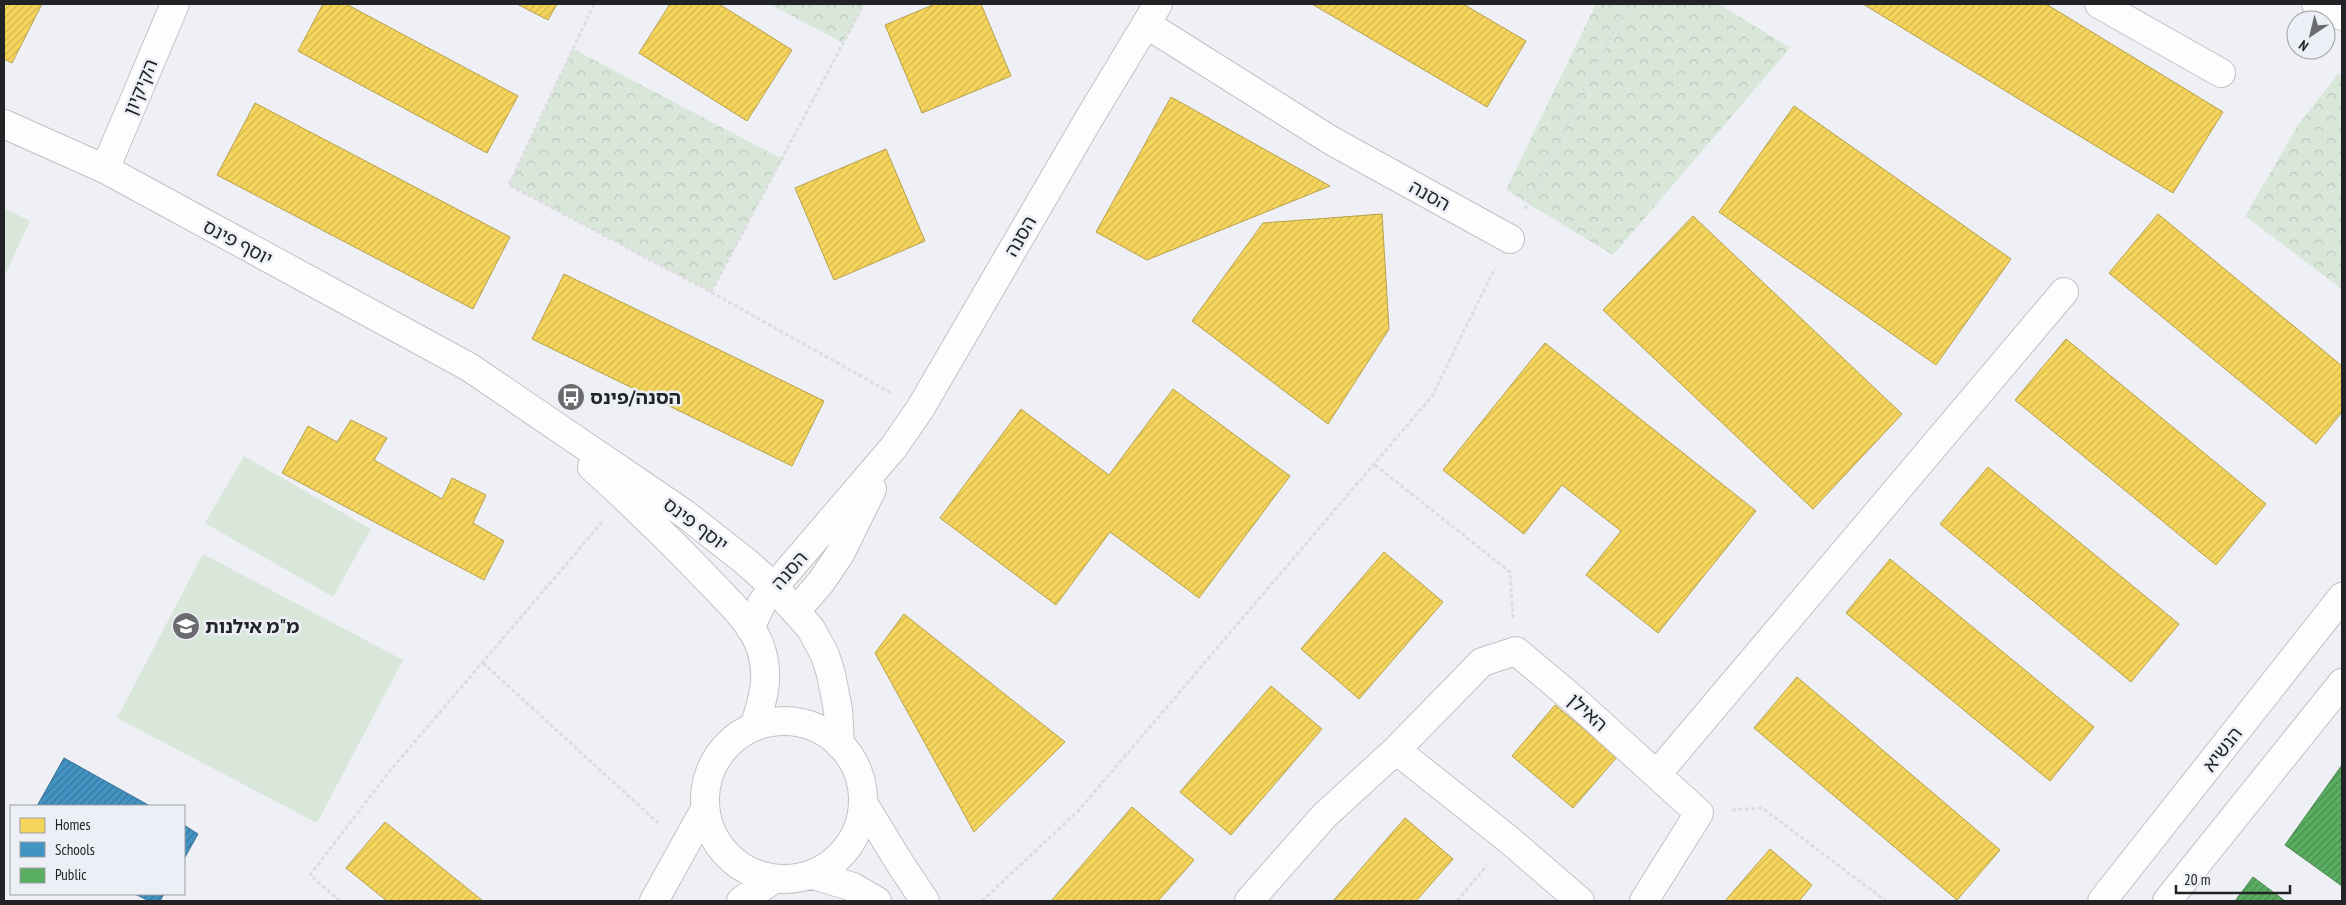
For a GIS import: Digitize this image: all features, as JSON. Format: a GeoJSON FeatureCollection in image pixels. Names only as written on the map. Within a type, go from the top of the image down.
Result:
{"type":"FeatureCollection","features":[{"type":"Feature","properties":{"kind":"street","name":"הקיקיון"},"geometry":{"type":"LineString","coordinates":[[105,169],[175,4]]}},
{"type":"Feature","properties":{"kind":"street"},"geometry":{"type":"LineString","coordinates":[[2100,4],[2220,73]]}},
{"type":"Feature","properties":{"kind":"street"},"geometry":{"type":"LineString","coordinates":[[2316,4],[2342,16]]}},
{"type":"Feature","properties":{"kind":"street","name":"הסנה"},"geometry":{"type":"LineString","coordinates":[[750,628],[762,603],[774,587],[893,448],[920,409],[1082,130],[1152,14],[1332,141],[1510,239]]}},
{"type":"Feature","properties":{"kind":"street","name":"יוסף פינס"},"geometry":{"type":"LineString","coordinates":[[4,124],[105,169],[469,367],[685,514],[774,587],[797,610],[811,629],[825,655],[838,710],[840,744]]}},
{"type":"Feature","properties":{"kind":"street"},"geometry":{"type":"LineString","coordinates":[[1656,774],[2064,292]]}},
{"type":"Feature","properties":{"kind":"street","name":"יוסף פינס"},"geometry":{"type":"LineString","coordinates":[[469,367],[591,466],[624,496],[672,542],[734,608],[750,628],[760,647],[766,672],[764,697],[754,727]]}},
{"type":"Feature","properties":{"kind":"street","name":"הסנה"},"geometry":{"type":"LineString","coordinates":[[797,610],[821,582],[840,554],[893,448]]}},
{"type":"Feature","properties":{"kind":"street","name":"הנשיא"},"geometry":{"type":"LineString","coordinates":[[2102,901],[2342,597]]}},
{"type":"Feature","properties":{"kind":"street"},"geometry":{"type":"LineString","coordinates":[[1249,901],[1324,816],[1396,750],[1482,662],[1516,651]]}},
{"type":"Feature","properties":{"kind":"street","name":"האילן"},"geometry":{"type":"LineString","coordinates":[[1516,651],[1699,813]]}},
{"type":"Feature","properties":{"kind":"street"},"geometry":{"type":"LineString","coordinates":[[2167,901],[2342,683]]}},
{"type":"Feature","properties":{"kind":"street"},"geometry":{"type":"LineString","coordinates":[[777,721],[799,722],[821,731],[840,744],[853,761],[858,774],[863,802],[859,825],[849,846],[833,863],[813,874],[793,879],[774,879],[748,871],[727,856],[712,834],[705,809],[706,784],[716,760],[732,740],[754,727],[777,721]]}},
{"type":"Feature","properties":{"kind":"street"},"geometry":{"type":"LineString","coordinates":[[1396,750],[1508,838],[1580,901]]}},
{"type":"Feature","properties":{"kind":"street"},"geometry":{"type":"LineString","coordinates":[[863,802],[925,901]]}},
{"type":"Feature","properties":{"kind":"street"},"geometry":{"type":"LineString","coordinates":[[654,901],[705,809]]}},
{"type":"Feature","properties":{"kind":"street"},"geometry":{"type":"LineString","coordinates":[[1644,901],[1699,813]]}},
{"type":"Feature","properties":{"kind":"street"},"geometry":{"type":"LineString","coordinates":[[813,874],[853,887],[877,901]]}},
{"type":"Feature","properties":{"kind":"street"},"geometry":{"type":"LineString","coordinates":[[740,901],[774,879]]}},
{"type":"Feature","properties":{"kind":"path"},"geometry":{"type":"LineString","coordinates":[[594,4],[509,185],[711,292],[920,409]]}},
{"type":"Feature","properties":{"kind":"path"},"geometry":{"type":"LineString","coordinates":[[711,292],[864,4]]}},
{"type":"Feature","properties":{"kind":"path"},"geometry":{"type":"LineString","coordinates":[[982,901],[1079,810],[1432,396],[1627,4]]}},
{"type":"Feature","properties":{"kind":"path"},"geometry":{"type":"LineString","coordinates":[[1375,464],[1510,572],[1516,651]]}},
{"type":"Feature","properties":{"kind":"path"},"geometry":{"type":"LineString","coordinates":[[340,901],[310,875],[389,772],[624,496]]}},
{"type":"Feature","properties":{"kind":"path"},"geometry":{"type":"LineString","coordinates":[[483,663],[684,847]]}},
{"type":"Feature","properties":{"kind":"path"},"geometry":{"type":"LineString","coordinates":[[1699,813],[1762,808],[1886,901]]}},
{"type":"Feature","properties":{"kind":"path"},"geometry":{"type":"LineString","coordinates":[[1457,901],[1508,838]]}},
{"type":"Feature","properties":{"kind":"green space"},"geometry":{"type":"Polygon","coordinates":[[[770,4],[864,4],[843,43],[770,4]]]}},
{"type":"Feature","properties":{"kind":"green space"},"geometry":{"type":"Polygon","coordinates":[[[1596,4],[1719,4],[1790,48],[1613,255],[1506,190],[1596,4]]]}},
{"type":"Feature","properties":{"kind":"green space"},"geometry":{"type":"Polygon","coordinates":[[[573,49],[782,159],[711,292],[509,185],[573,49]]]}},
{"type":"Feature","properties":{"kind":"green space"},"geometry":{"type":"Polygon","coordinates":[[[2338,74],[2342,74],[2342,289],[2245,216],[2298,125],[2338,74]]]}},
{"type":"Feature","properties":{"kind":"green space"},"geometry":{"type":"Polygon","coordinates":[[[4,208],[30,221],[4,277],[4,208]]]}},
{"type":"Feature","properties":{"kind":"green space"},"geometry":{"type":"Polygon","coordinates":[[[244,456],[371,529],[333,597],[205,523],[244,456]]]}},
{"type":"Feature","properties":{"kind":"green space"},"geometry":{"type":"Polygon","coordinates":[[[203,554],[403,660],[317,823],[117,718],[203,554]]]}},
{"type":"Feature","properties":{"kind":"building: Homes"},"geometry":{"type":"Polygon","coordinates":[[[4,4],[42,4],[12,63],[4,59],[4,4]]]}},
{"type":"Feature","properties":{"kind":"building: Homes"},"geometry":{"type":"Polygon","coordinates":[[[323,4],[346,4],[518,96],[487,153],[298,51],[323,4]]]}},
{"type":"Feature","properties":{"kind":"building: Homes"},"geometry":{"type":"Polygon","coordinates":[[[517,4],[557,4],[548,20],[517,4]]]}},
{"type":"Feature","properties":{"kind":"building: Homes"},"geometry":{"type":"Polygon","coordinates":[[[670,4],[719,4],[792,50],[747,121],[639,53],[670,4]]]}},
{"type":"Feature","properties":{"kind":"building: Homes"},"geometry":{"type":"Polygon","coordinates":[[[935,4],[981,4],[1011,76],[922,113],[885,25],[935,4]]]}},
{"type":"Feature","properties":{"kind":"building: Homes"},"geometry":{"type":"Polygon","coordinates":[[[1312,4],[1463,4],[1526,41],[1487,107],[1312,4]]]}},
{"type":"Feature","properties":{"kind":"building: Homes"},"geometry":{"type":"Polygon","coordinates":[[[1863,4],[2046,4],[2223,112],[2173,193],[1863,4]]]}},
{"type":"Feature","properties":{"kind":"building: Homes"},"geometry":{"type":"Polygon","coordinates":[[[1171,97],[1330,186],[1147,260],[1096,232],[1171,97]]]}},
{"type":"Feature","properties":{"kind":"building: Homes"},"geometry":{"type":"Polygon","coordinates":[[[255,103],[510,237],[473,309],[217,175],[255,103]]]}},
{"type":"Feature","properties":{"kind":"building: Homes"},"geometry":{"type":"Polygon","coordinates":[[[1794,106],[2011,259],[1936,365],[1719,212],[1794,106]]]}},
{"type":"Feature","properties":{"kind":"building: Homes"},"geometry":{"type":"Polygon","coordinates":[[[886,149],[925,241],[834,280],[795,188],[886,149]]]}},
{"type":"Feature","properties":{"kind":"building: Homes"},"geometry":{"type":"Polygon","coordinates":[[[1382,214],[1389,329],[1328,424],[1192,321],[1263,223],[1382,214]]]}},
{"type":"Feature","properties":{"kind":"building: Homes"},"geometry":{"type":"Polygon","coordinates":[[[2158,214],[2342,366],[2342,412],[2316,444],[2109,273],[2158,214]]]}},
{"type":"Feature","properties":{"kind":"building: Homes"},"geometry":{"type":"Polygon","coordinates":[[[1693,216],[1902,414],[1813,509],[1603,310],[1693,216]]]}},
{"type":"Feature","properties":{"kind":"building: Homes"},"geometry":{"type":"Polygon","coordinates":[[[564,274],[824,401],[792,466],[532,339],[564,274]]]}},
{"type":"Feature","properties":{"kind":"building: Homes"},"geometry":{"type":"Polygon","coordinates":[[[2066,339],[2266,504],[2216,565],[2015,400],[2066,339]]]}},
{"type":"Feature","properties":{"kind":"building: Homes"},"geometry":{"type":"Polygon","coordinates":[[[1545,343],[1756,511],[1658,633],[1586,575],[1621,531],[1562,485],[1524,534],[1443,470],[1545,343]]]}},
{"type":"Feature","properties":{"kind":"building: Homes"},"geometry":{"type":"Polygon","coordinates":[[[1173,389],[1290,476],[1199,598],[1110,532],[1056,605],[940,518],[1021,409],[1109,475],[1173,389]]]}},
{"type":"Feature","properties":{"kind":"building: Homes"},"geometry":{"type":"Polygon","coordinates":[[[351,420],[387,438],[374,460],[442,499],[452,478],[486,495],[473,523],[504,541],[484,580],[282,473],[308,426],[337,442],[351,420]]]}},
{"type":"Feature","properties":{"kind":"building: Homes"},"geometry":{"type":"Polygon","coordinates":[[[1988,467],[2179,624],[2131,682],[1940,524],[1988,467]]]}},
{"type":"Feature","properties":{"kind":"building: Homes"},"geometry":{"type":"Polygon","coordinates":[[[1384,552],[1443,602],[1359,699],[1301,649],[1384,552]]]}},
{"type":"Feature","properties":{"kind":"building: Homes"},"geometry":{"type":"Polygon","coordinates":[[[1890,559],[2094,727],[2050,781],[1846,613],[1890,559]]]}},
{"type":"Feature","properties":{"kind":"building: Homes"},"geometry":{"type":"Polygon","coordinates":[[[904,614],[1065,742],[974,832],[875,653],[904,614]]]}},
{"type":"Feature","properties":{"kind":"building: Homes"},"geometry":{"type":"Polygon","coordinates":[[[1797,677],[2000,850],[1957,900],[1754,728],[1797,677]]]}},
{"type":"Feature","properties":{"kind":"building: Homes"},"geometry":{"type":"Polygon","coordinates":[[[1271,686],[1322,729],[1231,835],[1180,792],[1271,686]]]}},
{"type":"Feature","properties":{"kind":"building: Homes"},"geometry":{"type":"Polygon","coordinates":[[[1555,705],[1617,757],[1573,808],[1512,756],[1555,705]]]}},
{"type":"Feature","properties":{"kind":"building: Homes"},"geometry":{"type":"Polygon","coordinates":[[[1132,807],[1194,860],[1158,901],[1051,901],[1132,807]]]}},
{"type":"Feature","properties":{"kind":"building: Homes"},"geometry":{"type":"Polygon","coordinates":[[[1405,818],[1453,859],[1416,901],[1333,901],[1405,818]]]}},
{"type":"Feature","properties":{"kind":"building: Homes"},"geometry":{"type":"Polygon","coordinates":[[[385,822],[483,901],[387,901],[346,868],[385,822]]]}},
{"type":"Feature","properties":{"kind":"building: Homes"},"geometry":{"type":"Polygon","coordinates":[[[1770,849],[1812,885],[1799,901],[1725,901],[1770,849]]]}},
{"type":"Feature","properties":{"kind":"building: Schools"},"geometry":{"type":"Polygon","coordinates":[[[64,758],[148,805],[38,805],[64,758]]]}},
{"type":"Feature","properties":{"kind":"building: Schools"},"geometry":{"type":"Polygon","coordinates":[[[185,826],[198,834],[185,857],[185,826]]]}},
{"type":"Feature","properties":{"kind":"building: Schools"},"geometry":{"type":"Polygon","coordinates":[[[137,895],[163,895],[160,901],[149,901],[137,895]]]}},
{"type":"Feature","properties":{"kind":"building: Public"},"geometry":{"type":"Polygon","coordinates":[[[2342,765],[2342,886],[2285,845],[2342,765]]]}},
{"type":"Feature","properties":{"kind":"building: Public"},"geometry":{"type":"Polygon","coordinates":[[[2253,877],[2285,901],[2235,901],[2253,877]]]}},
{"type":"Feature","properties":{"kind":"place","name":"הסנה/פינס"},"geometry":{"type":"Point","coordinates":[571,397]}},
{"type":"Feature","properties":{"kind":"place","name":"מ\"מ אילנות"},"geometry":{"type":"Point","coordinates":[186,626]}}]}
